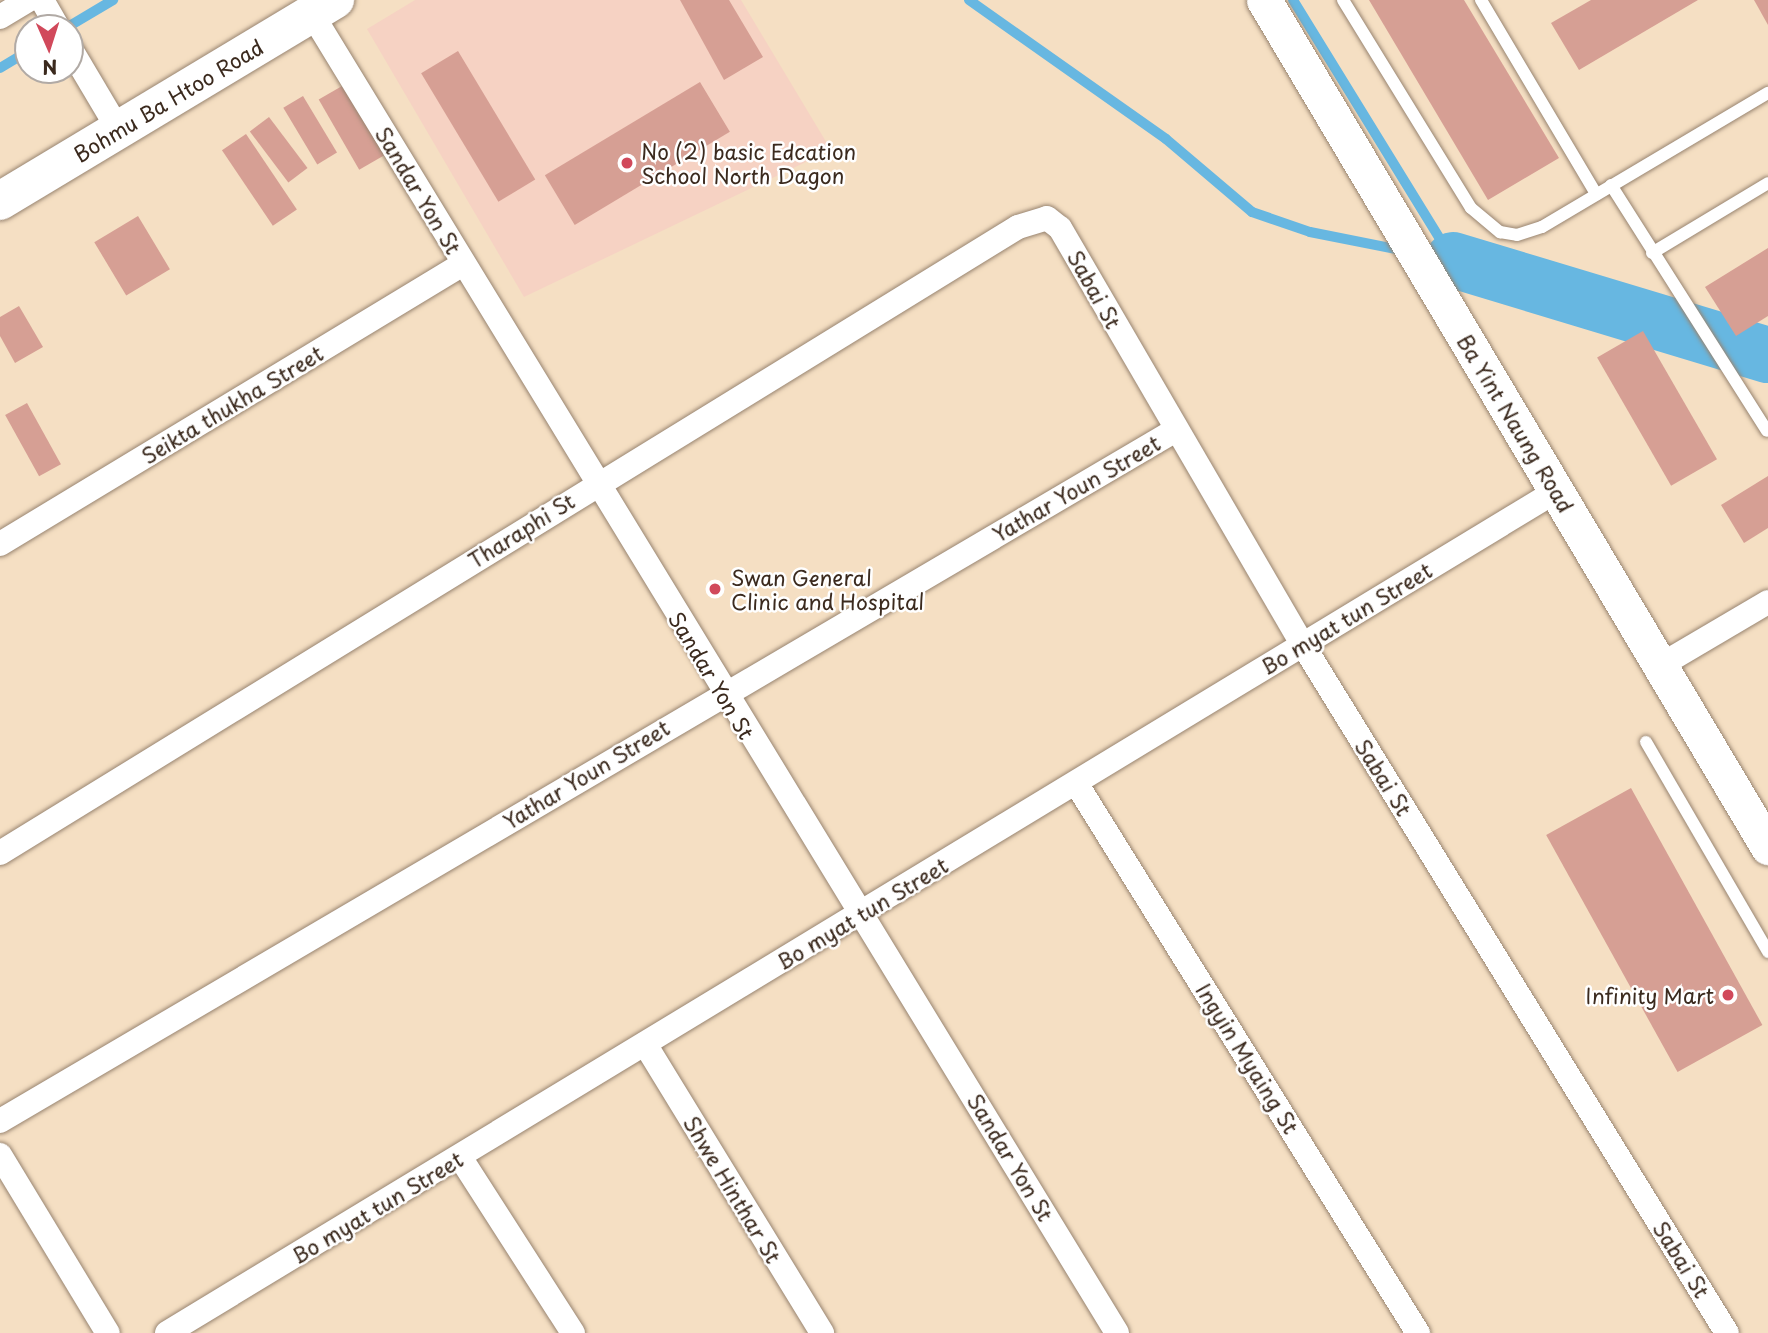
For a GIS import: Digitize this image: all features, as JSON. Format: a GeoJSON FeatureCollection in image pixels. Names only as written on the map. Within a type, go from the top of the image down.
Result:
{"type":"FeatureCollection","features":[{"type":"Feature","properties":{"kind":"main road","name":"Ba Yint Naung Road"},"geometry":{"type":"LineString","coordinates":[[1264,0],[1768,847]]}},
{"type":"Feature","properties":{"kind":"main road","name":"Bohmu Ba Htoo Road"},"geometry":{"type":"LineString","coordinates":[[0,201],[324,7]]}},
{"type":"Feature","properties":{"kind":"street"},"geometry":{"type":"LineString","coordinates":[[0,17],[28,0]]}},
{"type":"Feature","properties":{"kind":"street","name":"Sandar Yon St"},"geometry":{"type":"LineString","coordinates":[[324,7],[463,264],[858,916],[926,1014],[1117,1333]]}},
{"type":"Feature","properties":{"kind":"street"},"geometry":{"type":"LineString","coordinates":[[84,72],[118,129]]}},
{"type":"Feature","properties":{"kind":"street","name":"Sabai St"},"geometry":{"type":"LineString","coordinates":[[1047,218],[1060,228],[1174,431],[1303,645],[1727,1333]]}},
{"type":"Feature","properties":{"kind":"street","name":"Tharaphi St"},"geometry":{"type":"LineString","coordinates":[[0,853],[596,484],[1018,227],[1047,218]]}},
{"type":"Feature","properties":{"kind":"street","name":"Seikta thukha Street"},"geometry":{"type":"LineString","coordinates":[[0,544],[463,264]]}},
{"type":"Feature","properties":{"kind":"street","name":"Yathar Youn Street"},"geometry":{"type":"LineString","coordinates":[[0,1121],[723,692],[1174,431]]}},
{"type":"Feature","properties":{"kind":"street","name":"Bo myat tun Street"},"geometry":{"type":"LineString","coordinates":[[167,1333],[1556,491]]}},
{"type":"Feature","properties":{"kind":"street"},"geometry":{"type":"LineString","coordinates":[[1661,666],[1768,602]]}},
{"type":"Feature","properties":{"kind":"street","name":"Ingyin Myaing St"},"geometry":{"type":"LineString","coordinates":[[1076,783],[1418,1333]]}},
{"type":"Feature","properties":{"kind":"street","name":"Shwe Hinthar St"},"geometry":{"type":"LineString","coordinates":[[645,1044],[822,1333]]}},
{"type":"Feature","properties":{"kind":"street"},"geometry":{"type":"LineString","coordinates":[[0,1155],[108,1333]]}},
{"type":"Feature","properties":{"kind":"street"},"geometry":{"type":"LineString","coordinates":[[460,1157],[573,1333]]}},
{"type":"Feature","properties":{"kind":"lane"},"geometry":{"type":"LineString","coordinates":[[1343,0],[1471,208],[1487,223],[1517,235],[1596,194],[1768,93]]}},
{"type":"Feature","properties":{"kind":"lane"},"geometry":{"type":"LineString","coordinates":[[1486,2],[1596,194]]}},
{"type":"Feature","properties":{"kind":"lane"},"geometry":{"type":"LineString","coordinates":[[1652,253],[1768,183]]}},
{"type":"Feature","properties":{"kind":"lane"},"geometry":{"type":"LineString","coordinates":[[1611,185],[1693,322],[1767,431]]}},
{"type":"Feature","properties":{"kind":"lane"},"geometry":{"type":"LineString","coordinates":[[1646,741],[1768,952]]}},
{"type":"Feature","properties":{"kind":"shaded area"},"geometry":{"type":"Polygon","coordinates":[[[415,0],[741,0],[831,150],[524,297],[367,29],[415,0]]]}},
{"type":"Feature","properties":{"kind":"building"},"geometry":{"type":"Polygon","coordinates":[[[680,0],[729,0],[763,57],[724,80],[680,0]]]}},
{"type":"Feature","properties":{"kind":"building"},"geometry":{"type":"Polygon","coordinates":[[[1369,0],[1464,0],[1559,158],[1488,200],[1369,0]]]}},
{"type":"Feature","properties":{"kind":"building"},"geometry":{"type":"Polygon","coordinates":[[[1591,0],[1698,0],[1579,70],[1551,23],[1591,0]]]}},
{"type":"Feature","properties":{"kind":"building"},"geometry":{"type":"Polygon","coordinates":[[[1754,0],[1768,0],[1768,25],[1754,0]]]}},
{"type":"Feature","properties":{"kind":"building"},"geometry":{"type":"Polygon","coordinates":[[[458,51],[535,180],[498,202],[421,73],[458,51]]]}},
{"type":"Feature","properties":{"kind":"building"},"geometry":{"type":"Polygon","coordinates":[[[349,82],[390,152],[359,170],[319,100],[349,82]]]}},
{"type":"Feature","properties":{"kind":"building"},"geometry":{"type":"Polygon","coordinates":[[[700,82],[730,132],[575,225],[545,175],[700,82]]]}},
{"type":"Feature","properties":{"kind":"building"},"geometry":{"type":"Polygon","coordinates":[[[303,96],[337,153],[317,164],[283,108],[303,96]]]}},
{"type":"Feature","properties":{"kind":"building"},"geometry":{"type":"Polygon","coordinates":[[[269,117],[308,168],[288,183],[250,131],[269,117]]]}},
{"type":"Feature","properties":{"kind":"building"},"geometry":{"type":"Polygon","coordinates":[[[246,134],[297,209],[273,226],[222,150],[246,134]]]}},
{"type":"Feature","properties":{"kind":"building"},"geometry":{"type":"Polygon","coordinates":[[[138,216],[170,269],[126,295],[94,242],[138,216]]]}},
{"type":"Feature","properties":{"kind":"building"},"geometry":{"type":"Polygon","coordinates":[[[1768,248],[1768,316],[1736,336],[1705,287],[1768,248]]]}},
{"type":"Feature","properties":{"kind":"building"},"geometry":{"type":"Polygon","coordinates":[[[19,306],[43,347],[15,363],[0,336],[0,317],[19,306]]]}},
{"type":"Feature","properties":{"kind":"building"},"geometry":{"type":"Polygon","coordinates":[[[1643,331],[1717,459],[1671,486],[1597,358],[1643,331]]]}},
{"type":"Feature","properties":{"kind":"building"},"geometry":{"type":"Polygon","coordinates":[[[27,403],[61,464],[39,476],[5,415],[27,403]]]}},
{"type":"Feature","properties":{"kind":"building"},"geometry":{"type":"Polygon","coordinates":[[[1768,476],[1768,528],[1744,543],[1721,505],[1768,476]]]}},
{"type":"Feature","properties":{"kind":"building"},"geometry":{"type":"Polygon","coordinates":[[[1631,788],[1762,1025],[1678,1072],[1546,835],[1631,788]]]}},
{"type":"Feature","properties":{"kind":"waterway"},"geometry":{"type":"LineString","coordinates":[[84,17],[113,0]]}},
{"type":"Feature","properties":{"kind":"waterway"},"geometry":{"type":"LineString","coordinates":[[969,0],[1166,139],[1252,212],[1310,232],[1401,250]]}},
{"type":"Feature","properties":{"kind":"waterway"},"geometry":{"type":"LineString","coordinates":[[1293,0],[1453,260]]}},
{"type":"Feature","properties":{"kind":"waterway"},"geometry":{"type":"LineString","coordinates":[[0,68],[14,60]]}},
{"type":"Feature","properties":{"kind":"waterway"},"geometry":{"type":"LineString","coordinates":[[1426,255],[1453,260]]}},
{"type":"Feature","properties":{"kind":"waterway"},"geometry":{"type":"LineString","coordinates":[[1453,260],[1768,355]]}},
{"type":"Feature","properties":{"kind":"place","name":"No (2) basic Edcation School North Dagon"},"geometry":{"type":"Point","coordinates":[627,163]}},
{"type":"Feature","properties":{"kind":"place","name":"Swan General Clinic and Hospital"},"geometry":{"type":"Point","coordinates":[715,589]}},
{"type":"Feature","properties":{"kind":"place","name":"Infinity Mart"},"geometry":{"type":"Point","coordinates":[1728,995]}}]}
